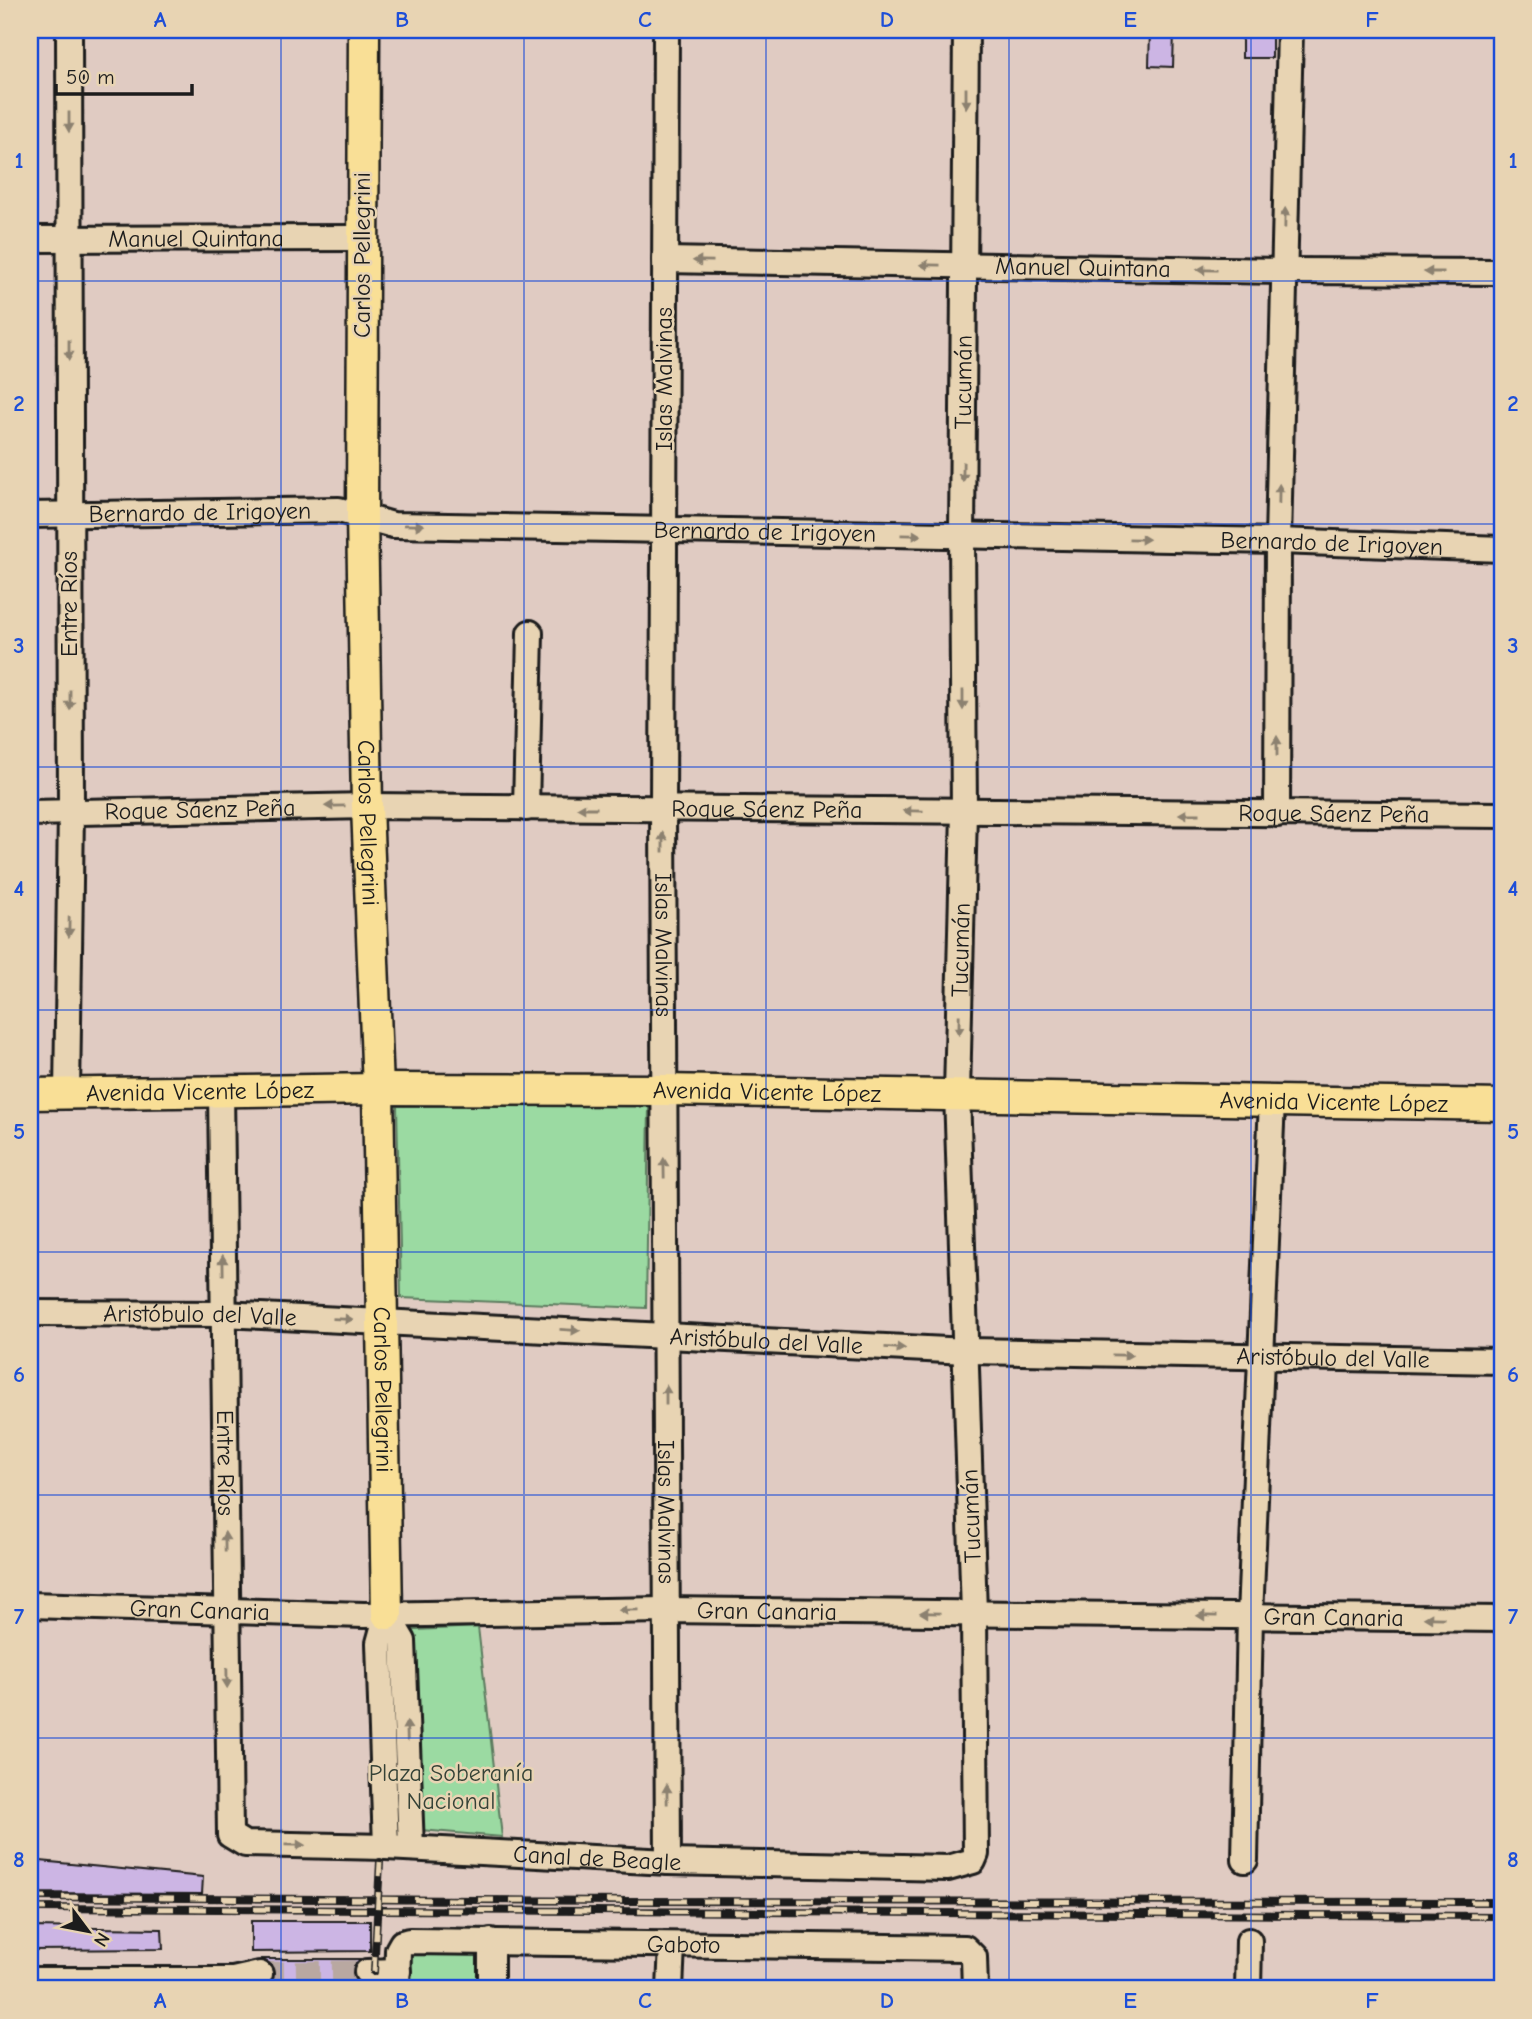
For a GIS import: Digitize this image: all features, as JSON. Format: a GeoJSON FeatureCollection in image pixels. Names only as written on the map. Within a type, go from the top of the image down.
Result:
{"type":"FeatureCollection","features":[{"type":"Feature","properties":{"kind":"main road","name":"Carlos Pellegrini"},"geometry":{"type":"LineString","coordinates":[[364,30],[361,238],[362,516],[367,806],[378,1089],[387,1614]]}},
{"type":"Feature","properties":{"kind":"main road","name":"Avenida Vicente López"},"geometry":{"type":"LineString","coordinates":[[30,1094],[378,1089],[664,1090],[957,1093],[1502,1105]]}},
{"type":"Feature","properties":{"kind":"street","name":"Entre Ríos"},"geometry":{"type":"LineString","coordinates":[[67,1094],[71,811],[69,30]]}},
{"type":"Feature","properties":{"kind":"street","name":"Islas Malvinas"},"geometry":{"type":"LineString","coordinates":[[666,30],[663,809],[666,1335],[664,1610],[668,1862]]}},
{"type":"Feature","properties":{"kind":"street","name":"Tucumán"},"geometry":{"type":"LineString","coordinates":[[966,30],[962,536],[964,812],[957,1093],[974,1613],[976,1854],[967,1864]]}},
{"type":"Feature","properties":{"kind":"street"},"geometry":{"type":"LineString","coordinates":[[1277,814],[1278,541],[1290,30]]}},
{"type":"Feature","properties":{"kind":"street","name":"Manuel Quintana"},"geometry":{"type":"LineString","coordinates":[[30,239],[361,238]]}},
{"type":"Feature","properties":{"kind":"street","name":"Manuel Quintana"},"geometry":{"type":"LineString","coordinates":[[665,260],[1284,271],[1502,272]]}},
{"type":"Feature","properties":{"kind":"street","name":"Bernardo de Irigoyen"},"geometry":{"type":"LineString","coordinates":[[30,515],[339,510],[393,525],[1278,541],[1502,549]]}},
{"type":"Feature","properties":{"kind":"street"},"geometry":{"type":"LineString","coordinates":[[526,807],[530,633]]}},
{"type":"Feature","properties":{"kind":"street","name":"Roque Sáenz Peña"},"geometry":{"type":"LineString","coordinates":[[30,813],[367,806],[1502,816]]}},
{"type":"Feature","properties":{"kind":"street","name":"Entre Ríos"},"geometry":{"type":"LineString","coordinates":[[221,1090],[230,1835]]}},
{"type":"Feature","properties":{"kind":"street"},"geometry":{"type":"LineString","coordinates":[[1245,1860],[1250,1616],[1272,1101]]}},
{"type":"Feature","properties":{"kind":"street","name":"Aristóbulo del Valle"},"geometry":{"type":"LineString","coordinates":[[30,1313],[223,1314],[382,1320],[967,1352],[1502,1361]]}},
{"type":"Feature","properties":{"kind":"street","name":"Gran Canaria"},"geometry":{"type":"LineString","coordinates":[[30,1605],[387,1614],[664,1610],[1502,1619]]}},
{"type":"Feature","properties":{"kind":"street","name":"Carlos Pellegrini"},"geometry":{"type":"LineString","coordinates":[[386,1847],[379,1643],[387,1614]]}},
{"type":"Feature","properties":{"kind":"street","name":"Carlos Pellegrini"},"geometry":{"type":"LineString","coordinates":[[387,1614],[403,1641],[411,1848]]}},
{"type":"Feature","properties":{"kind":"street","name":"Canal de Beagle"},"geometry":{"type":"LineString","coordinates":[[230,1835],[245,1844],[411,1848],[668,1862],[948,1868],[967,1864]]}},
{"type":"Feature","properties":{"kind":"street"},"geometry":{"type":"LineString","coordinates":[[491,1941],[491,1989]]}},
{"type":"Feature","properties":{"kind":"street","name":"Gaboto"},"geometry":{"type":"LineString","coordinates":[[397,1980],[398,1950],[402,1943],[491,1941],[965,1948],[974,1957],[975,1989]]}},
{"type":"Feature","properties":{"kind":"street"},"geometry":{"type":"LineString","coordinates":[[1248,1989],[1249,1941]]}},
{"type":"Feature","properties":{"kind":"street"},"geometry":{"type":"LineString","coordinates":[[670,1989],[672,1945]]}},
{"type":"Feature","properties":{"kind":"street"},"geometry":{"type":"LineString","coordinates":[[367,1972],[397,1980]]}},
{"type":"Feature","properties":{"kind":"street"},"geometry":{"type":"LineString","coordinates":[[30,1980],[233,1985],[261,1974]]}},
{"type":"Feature","properties":{"kind":"green space"},"geometry":{"type":"Polygon","coordinates":[[[649,1105],[646,1308],[401,1298],[397,1106],[649,1105]]]}},
{"type":"Feature","properties":{"kind":"green space","name":"Plaza Soberanía Nacional"},"geometry":{"type":"Polygon","coordinates":[[[478,1627],[502,1837],[409,1829],[395,1631],[478,1627]]]}},
{"type":"Feature","properties":{"kind":"green space"},"geometry":{"type":"Polygon","coordinates":[[[480,1945],[480,1989],[406,1989],[405,1948],[480,1945]]]}},
{"type":"Feature","properties":{"kind":"building"},"geometry":{"type":"Polygon","coordinates":[[[1150,30],[1174,30],[1173,67],[1149,66],[1150,30]]]}},
{"type":"Feature","properties":{"kind":"building"},"geometry":{"type":"Polygon","coordinates":[[[1242,30],[1272,30],[1272,58],[1242,58],[1242,30]]]}},
{"type":"Feature","properties":{"kind":"building"},"geometry":{"type":"Polygon","coordinates":[[[30,1860],[203,1877],[202,1894],[30,1893],[30,1860]]]}},
{"type":"Feature","properties":{"kind":"building"},"geometry":{"type":"Polygon","coordinates":[[[251,1921],[370,1921],[370,1951],[251,1952],[251,1921]]]}},
{"type":"Feature","properties":{"kind":"building"},"geometry":{"type":"Polygon","coordinates":[[[30,1927],[162,1929],[163,1949],[30,1950],[30,1927]]]}},
{"type":"Feature","properties":{"kind":"building"},"geometry":{"type":"Polygon","coordinates":[[[261,1959],[367,1959],[367,1989],[261,1989],[261,1959]]]}},
{"type":"Feature","properties":{"kind":"tunnel"},"geometry":{"type":"LineString","coordinates":[[260,1974],[367,1972]]}},
{"type":"Feature","properties":{"kind":"railway"},"geometry":{"type":"LineString","coordinates":[[374,1972],[380,1862]]}},
{"type":"Feature","properties":{"kind":"railway"},"geometry":{"type":"LineString","coordinates":[[30,1897],[1502,1902]]}},
{"type":"Feature","properties":{"kind":"railway"},"geometry":{"type":"LineString","coordinates":[[30,1908],[1502,1916]]}}]}
